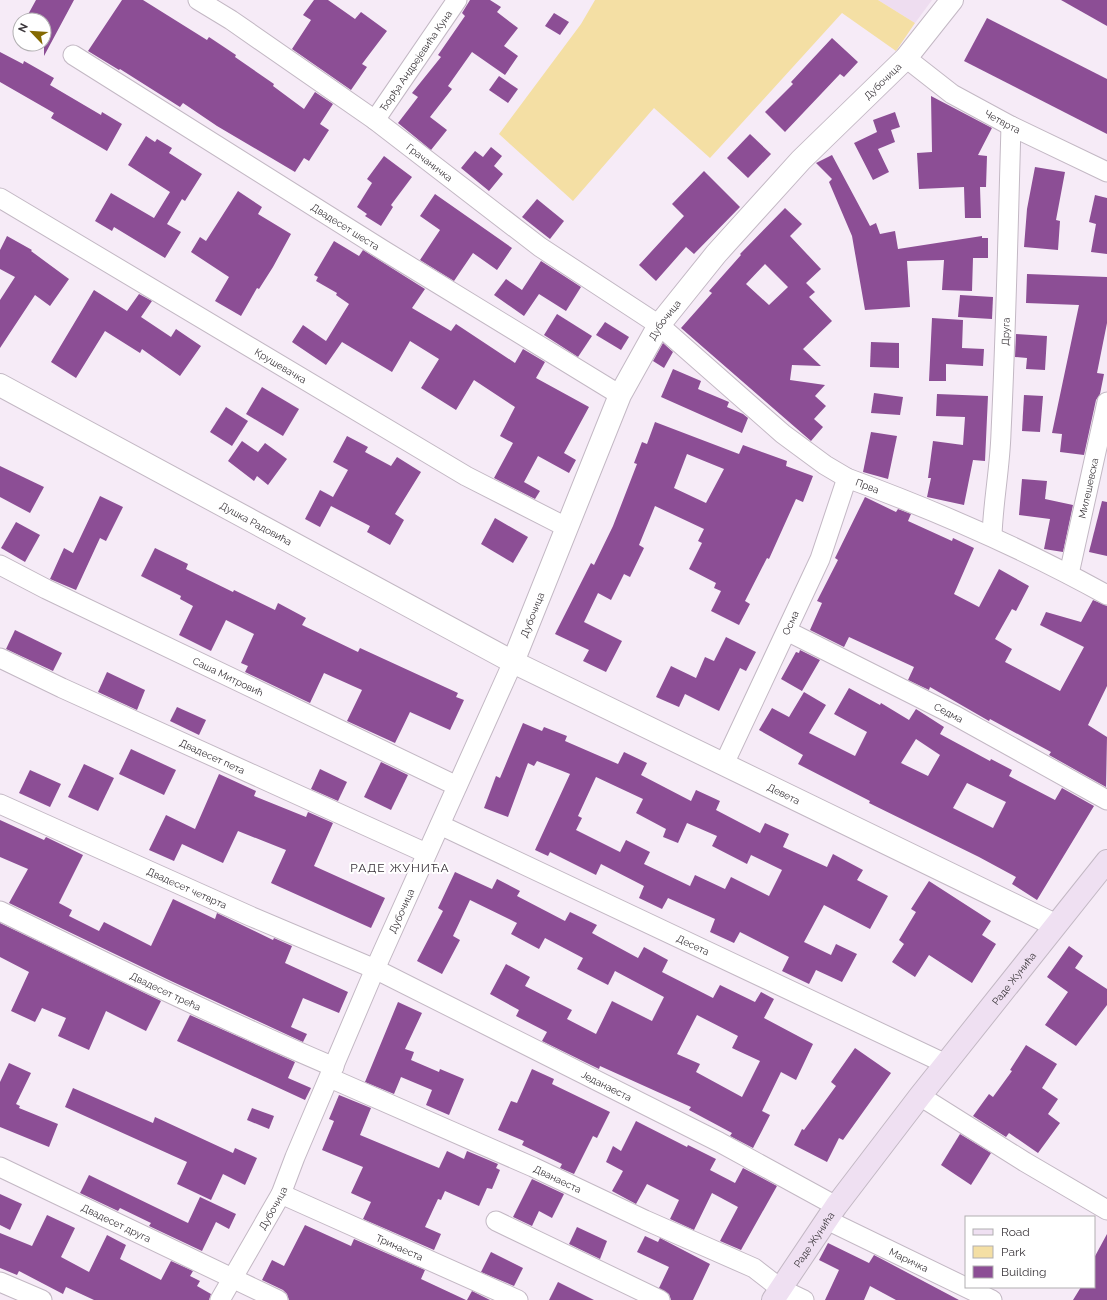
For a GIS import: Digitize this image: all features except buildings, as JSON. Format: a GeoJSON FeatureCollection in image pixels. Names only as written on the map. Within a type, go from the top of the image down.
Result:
{"type":"FeatureCollection","features":[{"type":"Feature","properties":{"kind":"main road","name":"Раде Жунића"},"geometry":{"type":"LineString","coordinates":[[777,1295],[831,1213],[920,1096],[1107,861]]}},
{"type":"Feature","properties":{"kind":"street","name":"Грачаничка"},"geometry":{"type":"LineString","coordinates":[[198,0],[231,20],[375,120],[540,248],[660,325]]}},
{"type":"Feature","properties":{"kind":"street","name":"Ђорђа Андрејевића Куна"},"geometry":{"type":"LineString","coordinates":[[375,120],[457,0]]}},
{"type":"Feature","properties":{"kind":"street","name":"Дубочица"},"geometry":{"type":"LineString","coordinates":[[220,1300],[281,1194],[295,1157],[375,969],[513,662],[620,395],[660,325],[716,254],[801,160],[906,58],[952,0]]}},
{"type":"Feature","properties":{"kind":"street","name":"Двадесет шеста"},"geometry":{"type":"LineString","coordinates":[[73,55],[383,250],[620,395]]}},
{"type":"Feature","properties":{"kind":"street","name":"Четврта"},"geometry":{"type":"LineString","coordinates":[[906,58],[952,94],[1011,126],[1107,172]]}},
{"type":"Feature","properties":{"kind":"street","name":"Друга"},"geometry":{"type":"LineString","coordinates":[[992,536],[993,511],[1001,439],[1011,126]]}},
{"type":"Feature","properties":{"kind":"street","name":"Крушевачка"},"geometry":{"type":"LineString","coordinates":[[0,198],[460,472],[566,527]]}},
{"type":"Feature","properties":{"kind":"street","name":"Прва"},"geometry":{"type":"LineString","coordinates":[[660,325],[783,434],[824,465],[847,478],[992,536],[1069,574],[1107,595]]}},
{"type":"Feature","properties":{"kind":"street","name":"Душка Радовића"},"geometry":{"type":"LineString","coordinates":[[0,385],[513,662]]}},
{"type":"Feature","properties":{"kind":"street","name":"Милешевска"},"geometry":{"type":"LineString","coordinates":[[1069,574],[1107,402]]}},
{"type":"Feature","properties":{"kind":"street","name":"Осма"},"geometry":{"type":"LineString","coordinates":[[724,764],[820,559],[847,478]]}},
{"type":"Feature","properties":{"kind":"street","name":"Саша Митровић"},"geometry":{"type":"LineString","coordinates":[[0,565],[53,592],[457,786]]}},
{"type":"Feature","properties":{"kind":"street","name":"Седма"},"geometry":{"type":"LineString","coordinates":[[787,632],[956,716],[1107,800]]}},
{"type":"Feature","properties":{"kind":"street","name":"Двадесет пета"},"geometry":{"type":"LineString","coordinates":[[0,658],[62,688],[426,853]]}},
{"type":"Feature","properties":{"kind":"street","name":"Девета"},"geometry":{"type":"LineString","coordinates":[[513,662],[1055,925]]}},
{"type":"Feature","properties":{"kind":"street","name":"Двадесет четврта"},"geometry":{"type":"LineString","coordinates":[[0,804],[250,916],[375,969]]}},
{"type":"Feature","properties":{"kind":"street","name":"Десета"},"geometry":{"type":"LineString","coordinates":[[440,825],[946,1064]]}},
{"type":"Feature","properties":{"kind":"street","name":"Двадесет трећа"},"geometry":{"type":"LineString","coordinates":[[0,911],[332,1073]]}},
{"type":"Feature","properties":{"kind":"street","name":"Једанаеста"},"geometry":{"type":"LineString","coordinates":[[375,969],[719,1142],[831,1213]]}},
{"type":"Feature","properties":{"kind":"street","name":"Дванаеста"},"geometry":{"type":"LineString","coordinates":[[332,1073],[645,1220],[754,1268],[777,1295]]}},
{"type":"Feature","properties":{"kind":"street"},"geometry":{"type":"LineString","coordinates":[[920,1096],[1025,1162],[1107,1210]]}},
{"type":"Feature","properties":{"kind":"street","name":"Двадесет друга"},"geometry":{"type":"LineString","coordinates":[[0,1167],[278,1300]]}},
{"type":"Feature","properties":{"kind":"street","name":"Тринаеста"},"geometry":{"type":"LineString","coordinates":[[281,1194],[518,1300]]}},
{"type":"Feature","properties":{"kind":"street","name":"Маричка"},"geometry":{"type":"LineString","coordinates":[[831,1213],[965,1285]]}},
{"type":"Feature","properties":{"kind":"street"},"geometry":{"type":"LineString","coordinates":[[496,1221],[660,1300]]}},
{"type":"Feature","properties":{"kind":"street"},"geometry":{"type":"LineString","coordinates":[[0,1282],[42,1300]]}},
{"type":"Feature","properties":{"kind":"street","name":"Маричка"},"geometry":{"type":"LineString","coordinates":[[970,1288],[992,1300]]}},
{"type":"Feature","properties":{"kind":"street"},"geometry":{"type":"LineString","coordinates":[[777,1295],[804,1300]]}},
{"type":"Feature","properties":{"kind":"shaded area"},"geometry":{"type":"Polygon","coordinates":[[[878,0],[932,0],[915,23],[878,0]]]}},
{"type":"Feature","properties":{"kind":"green space"},"geometry":{"type":"Polygon","coordinates":[[[595,0],[878,0],[915,23],[896,51],[842,13],[710,158],[654,108],[573,201],[499,134],[581,24],[595,0]]]}},
{"type":"Feature","properties":{"kind":"district","name":"РАДЕ ЖУНИЋА"},"geometry":{"type":"Point","coordinates":[400,868]}}]}
